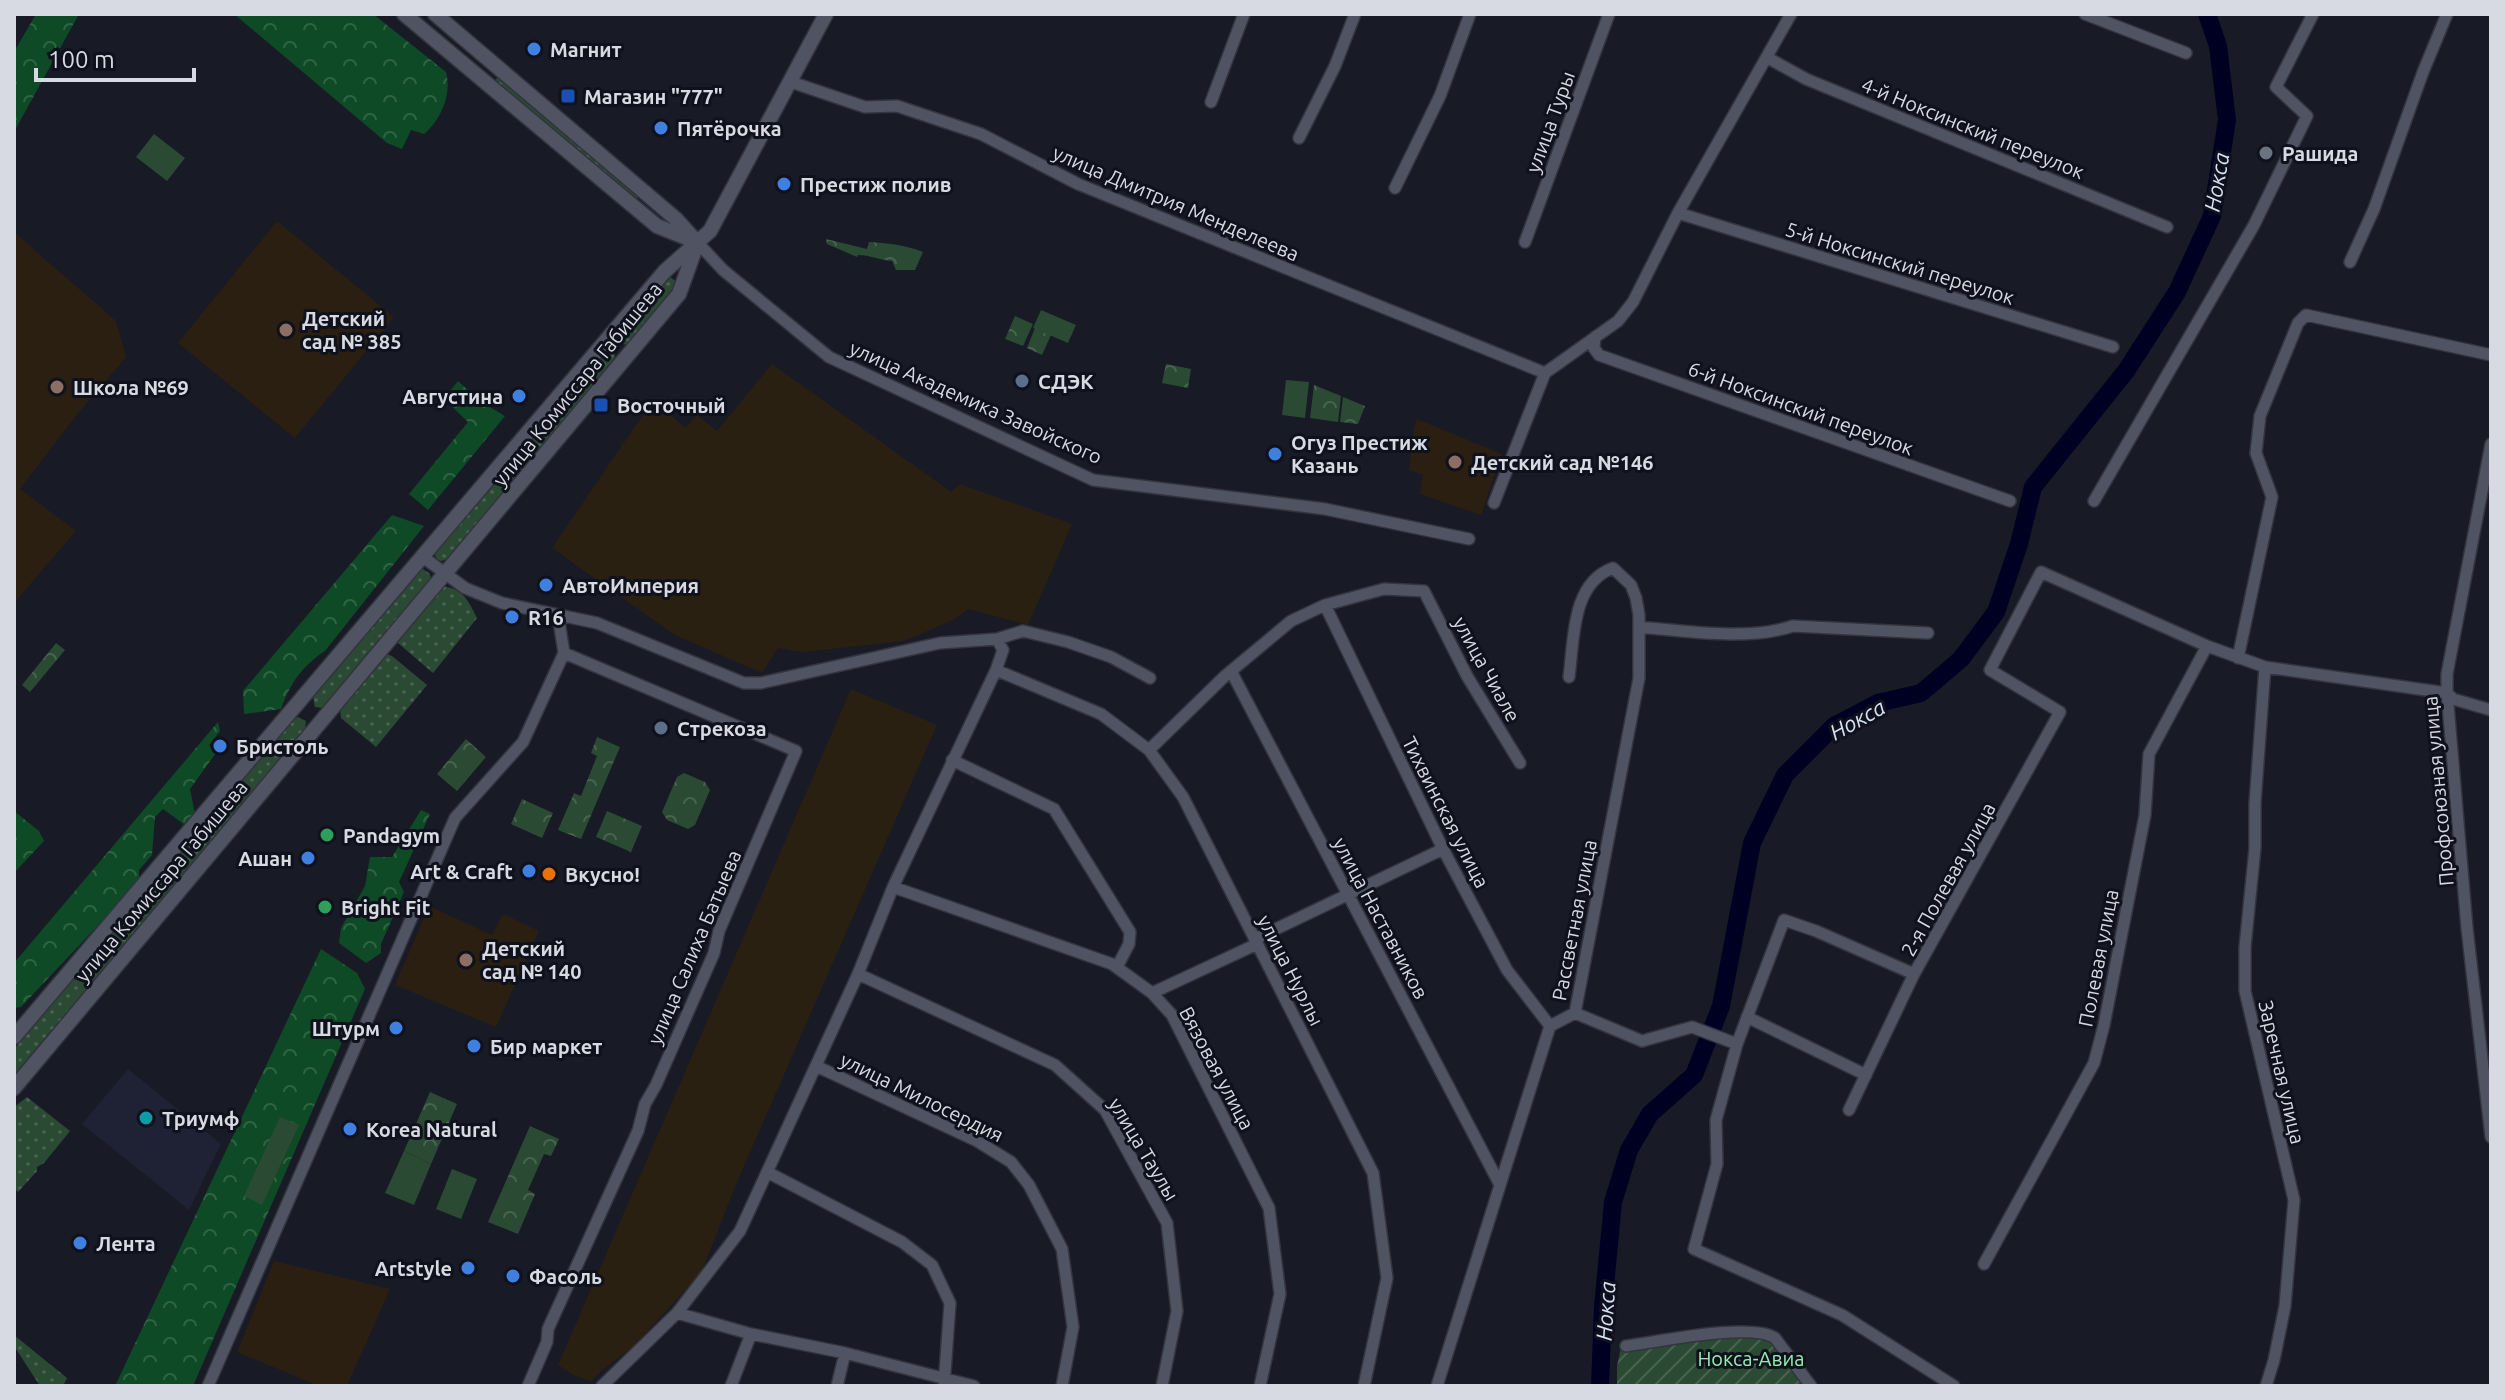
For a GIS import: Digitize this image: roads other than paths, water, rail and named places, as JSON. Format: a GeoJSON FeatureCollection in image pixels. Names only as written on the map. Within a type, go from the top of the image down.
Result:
{"type":"FeatureCollection","features":[{"type":"Feature","properties":{"kind":"street","name":"улица Академика Завойского"},"geometry":{"type":"LineString","coordinates":[[404,14],[657,226],[697,242]]}},
{"type":"Feature","properties":{"kind":"street","name":"улица Академика Завойского"},"geometry":{"type":"LineString","coordinates":[[435,14],[676,219],[723,270],[829,357],[1093,480],[1317,507],[1469,539]]}},
{"type":"Feature","properties":{"kind":"street"},"geometry":{"type":"LineString","coordinates":[[697,242],[710,231],[826,14]]}},
{"type":"Feature","properties":{"kind":"street"},"geometry":{"type":"LineString","coordinates":[[1211,102],[1244,14]]}},
{"type":"Feature","properties":{"kind":"street"},"geometry":{"type":"LineString","coordinates":[[1299,138],[1335,66],[1355,14]]}},
{"type":"Feature","properties":{"kind":"street"},"geometry":{"type":"LineString","coordinates":[[1395,188],[1440,96],[1470,14]]}},
{"type":"Feature","properties":{"kind":"street","name":"улица Туры"},"geometry":{"type":"LineString","coordinates":[[1525,242],[1609,14]]}},
{"type":"Feature","properties":{"kind":"street"},"geometry":{"type":"LineString","coordinates":[[1494,503],[1545,373],[1618,321],[1633,302],[1678,213],[1791,14]]}},
{"type":"Feature","properties":{"kind":"street"},"geometry":{"type":"LineString","coordinates":[[2085,14],[2186,53]]}},
{"type":"Feature","properties":{"kind":"street"},"geometry":{"type":"LineString","coordinates":[[2094,501],[2254,225],[2307,116],[2276,87],[2313,14]]}},
{"type":"Feature","properties":{"kind":"street"},"geometry":{"type":"LineString","coordinates":[[2350,262],[2374,209],[2447,14]]}},
{"type":"Feature","properties":{"kind":"street","name":"4-й Ноксинский переулок"},"geometry":{"type":"LineString","coordinates":[[1768,58],[1806,79],[2167,227]]}},
{"type":"Feature","properties":{"kind":"street"},"geometry":{"type":"LineString","coordinates":[[486,81],[496,68]]}},
{"type":"Feature","properties":{"kind":"street","name":"улица Дмитрия Менделеева"},"geometry":{"type":"LineString","coordinates":[[791,82],[865,107],[897,106],[981,134],[1078,184],[1545,373]]}},
{"type":"Feature","properties":{"kind":"street","name":"5-й Ноксинский переулок"},"geometry":{"type":"LineString","coordinates":[[1678,213],[2113,347]]}},
{"type":"Feature","properties":{"kind":"street","name":"улица Комиссара Габишева"},"geometry":{"type":"LineString","coordinates":[[14,1037],[665,271],[697,242]]}},
{"type":"Feature","properties":{"kind":"street","name":"улица Комиссара Габишева"},"geometry":{"type":"LineString","coordinates":[[14,1088],[679,294],[697,242]]}},
{"type":"Feature","properties":{"kind":"street"},"geometry":{"type":"LineString","coordinates":[[2238,658],[2272,497],[2256,453],[2260,416],[2298,323],[2306,315],[2491,355]]}},
{"type":"Feature","properties":{"kind":"street"},"geometry":{"type":"LineString","coordinates":[[609,337],[630,354]]}},
{"type":"Feature","properties":{"kind":"street","name":"6-й Ноксинский переулок"},"geometry":{"type":"LineString","coordinates":[[1595,337],[1594,348],[1599,355],[2010,501]]}},
{"type":"Feature","properties":{"kind":"street","name":"Профсоюзная улица"},"geometry":{"type":"LineString","coordinates":[[2491,444],[2447,674],[2467,928],[2491,1137]]}},
{"type":"Feature","properties":{"kind":"street"},"geometry":{"type":"LineString","coordinates":[[423,557],[465,588],[502,603],[597,623],[744,683],[753,684],[878,659],[940,643],[997,639],[1023,631],[1111,657],[1150,678]]}},
{"type":"Feature","properties":{"kind":"street","name":"Рассветная улица"},"geometry":{"type":"LineString","coordinates":[[1437,1386],[1550,1026],[1575,1013],[1639,678],[1636,598],[1631,585],[1613,568],[1603,571],[1579,602],[1569,677]]}},
{"type":"Feature","properties":{"kind":"street","name":"2-я Полевая улица"},"geometry":{"type":"LineString","coordinates":[[1954,1386],[1842,1315],[1694,1249],[1717,1164],[1716,1120],[1737,1044],[1784,920],[1914,974],[2060,712],[1990,670],[2041,572],[2207,646]]}},
{"type":"Feature","properties":{"kind":"street","name":"улица Чиале"},"geometry":{"type":"LineString","coordinates":[[1325,605],[1384,589],[1424,591],[1467,676],[1520,763]]}},
{"type":"Feature","properties":{"kind":"street"},"geometry":{"type":"LineString","coordinates":[[1149,750],[1231,671],[1291,621],[1325,605]]}},
{"type":"Feature","properties":{"kind":"street","name":"Тихвинская улица"},"geometry":{"type":"LineString","coordinates":[[1325,605],[1443,849],[1507,970],[1550,1026]]}},
{"type":"Feature","properties":{"kind":"street"},"geometry":{"type":"LineString","coordinates":[[208,1386],[455,818],[523,742],[564,653],[558,615]]}},
{"type":"Feature","properties":{"kind":"street"},"geometry":{"type":"LineString","coordinates":[[1639,627],[1698,632],[1775,632],[1793,626],[1928,633]]}},
{"type":"Feature","properties":{"kind":"street"},"geometry":{"type":"LineString","coordinates":[[602,1386],[677,1313],[740,1231],[858,974],[893,887],[996,670],[1003,650],[997,639]]}},
{"type":"Feature","properties":{"kind":"street"},"geometry":{"type":"LineString","coordinates":[[2207,646],[2265,667],[2447,693],[2453,699],[2491,710]]}},
{"type":"Feature","properties":{"kind":"street","name":"Полевая улица"},"geometry":{"type":"LineString","coordinates":[[1984,1264],[2094,1063],[2145,815],[2149,754],[2207,646]]}},
{"type":"Feature","properties":{"kind":"street","name":"улица Салиха Батыева"},"geometry":{"type":"LineString","coordinates":[[528,1386],[546,1346],[548,1329],[638,1131],[645,1104],[714,953],[719,931],[796,751],[564,653]]}},
{"type":"Feature","properties":{"kind":"street","name":"Заречная улица"},"geometry":{"type":"LineString","coordinates":[[2265,667],[2255,803],[2255,848],[2245,947],[2245,991],[2294,1200],[2285,1306],[2266,1386]]}},
{"type":"Feature","properties":{"kind":"street","name":"улица Нурлы"},"geometry":{"type":"LineString","coordinates":[[996,670],[1101,714],[1149,750],[1183,797],[1373,1173],[1387,1278],[1364,1386]]}},
{"type":"Feature","properties":{"kind":"street","name":"улица Наставников"},"geometry":{"type":"LineString","coordinates":[[1231,671],[1499,1183]]}},
{"type":"Feature","properties":{"kind":"street"},"geometry":{"type":"LineString","coordinates":[[298,702],[321,722]]}},
{"type":"Feature","properties":{"kind":"street"},"geometry":{"type":"LineString","coordinates":[[952,760],[1054,809],[1130,932],[1129,944],[1117,967]]}},
{"type":"Feature","properties":{"kind":"street"},"geometry":{"type":"LineString","coordinates":[[1152,993],[1347,893],[1443,849]]}},
{"type":"Feature","properties":{"kind":"street","name":"Вязовая улица"},"geometry":{"type":"LineString","coordinates":[[893,887],[1117,967],[1152,993],[1172,1015],[1269,1208],[1280,1294],[1260,1386]]}},
{"type":"Feature","properties":{"kind":"street","name":"улица Таулы"},"geometry":{"type":"LineString","coordinates":[[858,974],[1055,1065],[1105,1110],[1167,1223],[1177,1311],[1162,1386]]}},
{"type":"Feature","properties":{"kind":"street"},"geometry":{"type":"LineString","coordinates":[[1849,1110],[1914,974]]}},
{"type":"Feature","properties":{"kind":"street"},"geometry":{"type":"LineString","coordinates":[[1575,1013],[1642,1041],[1692,1027],[1737,1044]]}},
{"type":"Feature","properties":{"kind":"street"},"geometry":{"type":"LineString","coordinates":[[1747,1017],[1866,1075]]}},
{"type":"Feature","properties":{"kind":"street","name":"улица Милосердия"},"geometry":{"type":"LineString","coordinates":[[816,1066],[977,1141],[1011,1162],[1029,1185],[1062,1249],[1073,1327],[1062,1386]]}},
{"type":"Feature","properties":{"kind":"street"},"geometry":{"type":"LineString","coordinates":[[767,1172],[902,1242],[932,1265],[950,1303],[944,1382]]}},
{"type":"Feature","properties":{"kind":"street"},"geometry":{"type":"LineString","coordinates":[[677,1313],[751,1334],[845,1353],[944,1382],[974,1386]]}},
{"type":"Feature","properties":{"kind":"street"},"geometry":{"type":"LineString","coordinates":[[1626,1346],[1742,1331],[1767,1333],[1775,1338],[1811,1386]]}},
{"type":"Feature","properties":{"kind":"street"},"geometry":{"type":"LineString","coordinates":[[731,1386],[751,1334]]}},
{"type":"Feature","properties":{"kind":"street"},"geometry":{"type":"LineString","coordinates":[[837,1386],[845,1353]]}},
{"type":"Feature","properties":{"kind":"waterway","name":"Нокса"},"geometry":{"type":"LineString","coordinates":[[1600,1386],[1603,1307],[1613,1202],[1629,1150],[1650,1114],[1694,1075],[1721,1006],[1752,843],[1785,775],[1834,726],[1878,703],[1921,693],[1961,659],[1996,612],[2019,544],[2033,487],[2126,371],[2177,292],[2212,216],[2227,120],[2218,46],[2207,14]]}},
{"type":"Feature","properties":{"kind":"place","name":"Магнит"},"geometry":{"type":"Point","coordinates":[534,49]}},
{"type":"Feature","properties":{"kind":"place","name":"Магазин \"777\""},"geometry":{"type":"Point","coordinates":[568,96]}},
{"type":"Feature","properties":{"kind":"place","name":"Пятёрочка"},"geometry":{"type":"Point","coordinates":[661,128]}},
{"type":"Feature","properties":{"kind":"place","name":"Рашида"},"geometry":{"type":"Point","coordinates":[2266,153]}},
{"type":"Feature","properties":{"kind":"place","name":"Престиж полив"},"geometry":{"type":"Point","coordinates":[784,184]}},
{"type":"Feature","properties":{"kind":"place","name":"Детский сад № 385"},"geometry":{"type":"Point","coordinates":[286,330]}},
{"type":"Feature","properties":{"kind":"place","name":"СДЭК"},"geometry":{"type":"Point","coordinates":[1022,381]}},
{"type":"Feature","properties":{"kind":"place","name":"Школа №69"},"geometry":{"type":"Point","coordinates":[57,387]}},
{"type":"Feature","properties":{"kind":"place","name":"Августина"},"geometry":{"type":"Point","coordinates":[519,396]}},
{"type":"Feature","properties":{"kind":"place","name":"Восточный"},"geometry":{"type":"Point","coordinates":[601,405]}},
{"type":"Feature","properties":{"kind":"place","name":"Огуз Престиж Казань"},"geometry":{"type":"Point","coordinates":[1275,454]}},
{"type":"Feature","properties":{"kind":"place","name":"Детский сад №146"},"geometry":{"type":"Point","coordinates":[1455,462]}},
{"type":"Feature","properties":{"kind":"place","name":"АвтоИмперия"},"geometry":{"type":"Point","coordinates":[546,585]}},
{"type":"Feature","properties":{"kind":"place","name":"R16"},"geometry":{"type":"Point","coordinates":[512,617]}},
{"type":"Feature","properties":{"kind":"place","name":"Стрекоза"},"geometry":{"type":"Point","coordinates":[661,728]}},
{"type":"Feature","properties":{"kind":"place","name":"Бристоль"},"geometry":{"type":"Point","coordinates":[220,746]}},
{"type":"Feature","properties":{"kind":"place","name":"Pandagym"},"geometry":{"type":"Point","coordinates":[327,835]}},
{"type":"Feature","properties":{"kind":"place","name":"Ашан"},"geometry":{"type":"Point","coordinates":[308,858]}},
{"type":"Feature","properties":{"kind":"place","name":"Art & Craft"},"geometry":{"type":"Point","coordinates":[529,871]}},
{"type":"Feature","properties":{"kind":"place","name":"Вкусно!"},"geometry":{"type":"Point","coordinates":[549,874]}},
{"type":"Feature","properties":{"kind":"place","name":"Bright Fit"},"geometry":{"type":"Point","coordinates":[325,907]}},
{"type":"Feature","properties":{"kind":"place","name":"Детский сад № 140"},"geometry":{"type":"Point","coordinates":[466,960]}},
{"type":"Feature","properties":{"kind":"place","name":"Штурм"},"geometry":{"type":"Point","coordinates":[396,1028]}},
{"type":"Feature","properties":{"kind":"place","name":"Бир маркет"},"geometry":{"type":"Point","coordinates":[474,1046]}},
{"type":"Feature","properties":{"kind":"place","name":"Триумф"},"geometry":{"type":"Point","coordinates":[146,1118]}},
{"type":"Feature","properties":{"kind":"place","name":"Korea Natural"},"geometry":{"type":"Point","coordinates":[350,1129]}},
{"type":"Feature","properties":{"kind":"place","name":"Лента"},"geometry":{"type":"Point","coordinates":[80,1243]}},
{"type":"Feature","properties":{"kind":"place","name":"Artstyle"},"geometry":{"type":"Point","coordinates":[468,1268]}},
{"type":"Feature","properties":{"kind":"place","name":"Фасоль"},"geometry":{"type":"Point","coordinates":[513,1276]}},
{"type":"Feature","properties":{"kind":"park label","name":"Нокса-Авиа"},"geometry":{"type":"Point","coordinates":[1751,1358]}}]}
